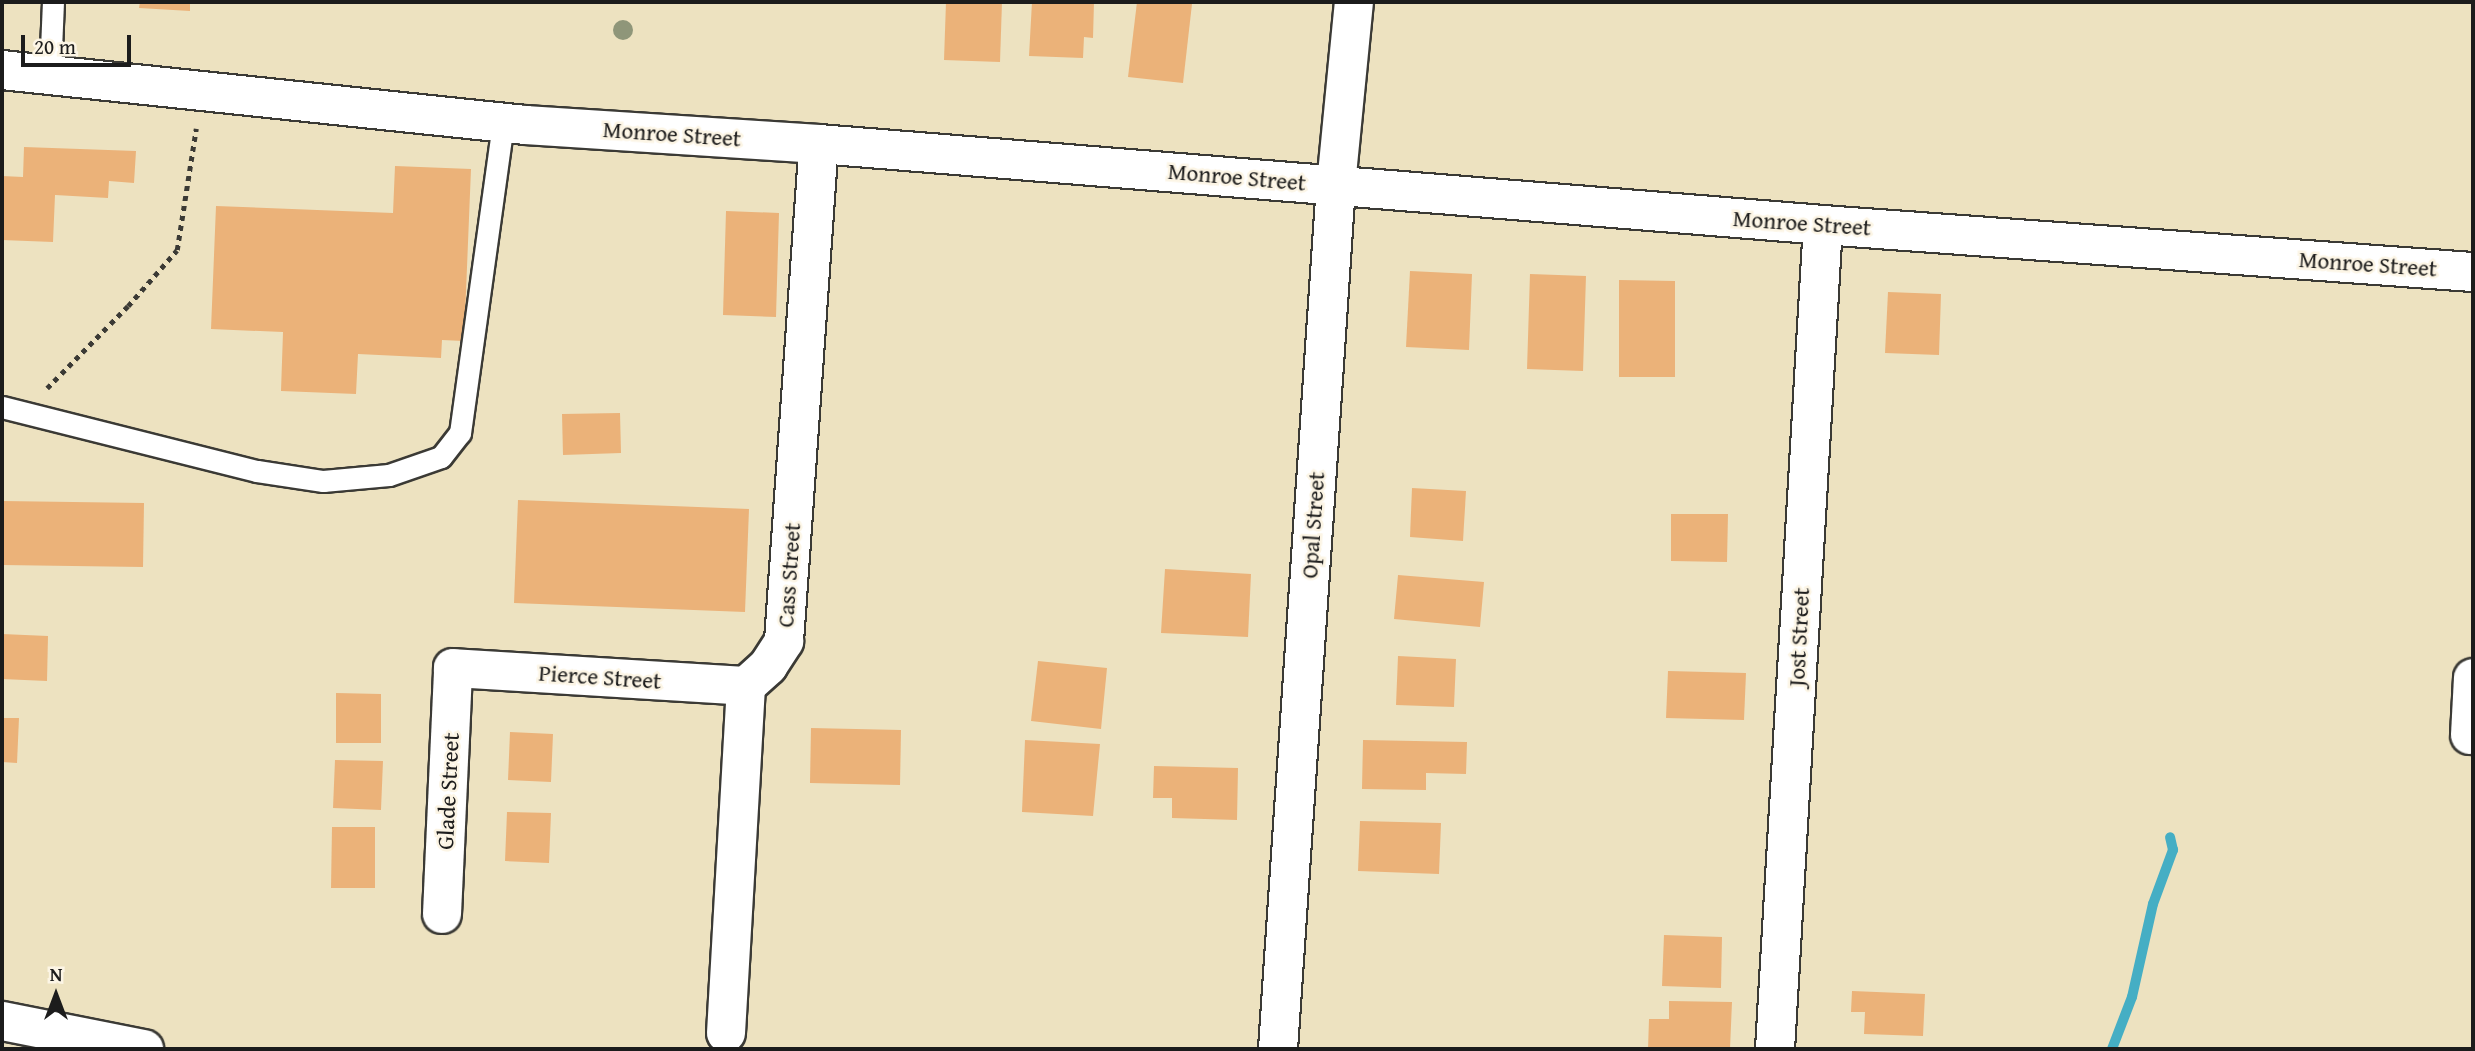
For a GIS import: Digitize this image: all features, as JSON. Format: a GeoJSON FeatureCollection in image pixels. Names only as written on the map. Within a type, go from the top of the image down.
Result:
{"type":"FeatureCollection","features":[{"type":"Feature","properties":{"kind":"main road","name":"Opal Street"},"geometry":{"type":"LineString","coordinates":[[1278,1049],[1336,185],[1354,2]]}},
{"type":"Feature","properties":{"kind":"main road","name":"Monroe Street"},"geometry":{"type":"LineString","coordinates":[[2,70],[202,89],[503,123],[819,144],[1823,225],[2473,272]]}},
{"type":"Feature","properties":{"kind":"main road","name":"Cass Street"},"geometry":{"type":"LineString","coordinates":[[746,686],[768,666],[784,641],[819,144]]}},
{"type":"Feature","properties":{"kind":"main road","name":"Jost Street"},"geometry":{"type":"LineString","coordinates":[[1775,1049],[1823,225]]}},
{"type":"Feature","properties":{"kind":"main road","name":"Pierce Street"},"geometry":{"type":"LineString","coordinates":[[453,668],[746,686]]}},
{"type":"Feature","properties":{"kind":"main road","name":"Glade Street"},"geometry":{"type":"LineString","coordinates":[[442,914],[453,668]]}},
{"type":"Feature","properties":{"kind":"main road"},"geometry":{"type":"LineString","coordinates":[[2470,735],[2473,678]]}},
{"type":"Feature","properties":{"kind":"main road"},"geometry":{"type":"LineString","coordinates":[[726,1033],[746,686]]}},
{"type":"Feature","properties":{"kind":"main road"},"geometry":{"type":"LineString","coordinates":[[2,1021],[144,1049]]}},
{"type":"Feature","properties":{"kind":"lane"},"geometry":{"type":"LineString","coordinates":[[50,73],[53,2]]}},
{"type":"Feature","properties":{"kind":"lane"},"geometry":{"type":"LineString","coordinates":[[10,409],[257,471],[323,481],[389,475],[441,457],[460,433],[503,123]]}},
{"type":"Feature","properties":{"kind":"path"},"geometry":{"type":"LineString","coordinates":[[10,409],[55,380],[128,306],[177,250],[202,89]]}},
{"type":"Feature","properties":{"kind":"building"},"geometry":{"type":"Polygon","coordinates":[[[140,2],[190,2],[190,11],[139,8],[140,2]]]}},
{"type":"Feature","properties":{"kind":"building"},"geometry":{"type":"Polygon","coordinates":[[[946,2],[1002,2],[1000,62],[944,60],[946,2]]]}},
{"type":"Feature","properties":{"kind":"building"},"geometry":{"type":"Polygon","coordinates":[[[1032,2],[1094,2],[1093,38],[1084,37],[1083,58],[1029,56],[1032,2]]]}},
{"type":"Feature","properties":{"kind":"building"},"geometry":{"type":"Polygon","coordinates":[[[1137,2],[1192,4],[1183,83],[1128,77],[1137,2]]]}},
{"type":"Feature","properties":{"kind":"building"},"geometry":{"type":"Polygon","coordinates":[[[24,147],[136,151],[134,183],[109,181],[108,198],[55,195],[53,242],[2,240],[2,176],[23,177],[24,147]]]}},
{"type":"Feature","properties":{"kind":"building"},"geometry":{"type":"Polygon","coordinates":[[[395,166],[471,169],[464,341],[442,340],[441,358],[358,354],[356,394],[281,391],[283,332],[211,329],[216,206],[393,213],[395,166]]]}},
{"type":"Feature","properties":{"kind":"building"},"geometry":{"type":"Polygon","coordinates":[[[726,211],[779,213],[776,317],[723,315],[726,211]]]}},
{"type":"Feature","properties":{"kind":"building"},"geometry":{"type":"Polygon","coordinates":[[[1410,271],[1472,274],[1469,350],[1406,347],[1410,271]]]}},
{"type":"Feature","properties":{"kind":"building"},"geometry":{"type":"Polygon","coordinates":[[[1530,274],[1586,276],[1583,371],[1527,369],[1530,274]]]}},
{"type":"Feature","properties":{"kind":"building"},"geometry":{"type":"Polygon","coordinates":[[[1619,280],[1675,281],[1675,377],[1619,377],[1619,280]]]}},
{"type":"Feature","properties":{"kind":"building"},"geometry":{"type":"Polygon","coordinates":[[[1888,292],[1941,294],[1939,355],[1885,353],[1888,292]]]}},
{"type":"Feature","properties":{"kind":"building"},"geometry":{"type":"Polygon","coordinates":[[[620,413],[621,453],[563,455],[562,414],[620,413]]]}},
{"type":"Feature","properties":{"kind":"building"},"geometry":{"type":"Polygon","coordinates":[[[1412,488],[1466,491],[1463,541],[1410,537],[1412,488]]]}},
{"type":"Feature","properties":{"kind":"building"},"geometry":{"type":"Polygon","coordinates":[[[518,500],[749,509],[745,612],[514,603],[518,500]]]}},
{"type":"Feature","properties":{"kind":"building"},"geometry":{"type":"Polygon","coordinates":[[[2,501],[144,503],[143,567],[2,565],[2,501]]]}},
{"type":"Feature","properties":{"kind":"building"},"geometry":{"type":"Polygon","coordinates":[[[1671,514],[1728,514],[1727,562],[1671,561],[1671,514]]]}},
{"type":"Feature","properties":{"kind":"building"},"geometry":{"type":"Polygon","coordinates":[[[1165,569],[1251,574],[1248,637],[1161,633],[1165,569]]]}},
{"type":"Feature","properties":{"kind":"building"},"geometry":{"type":"Polygon","coordinates":[[[1398,575],[1484,582],[1480,627],[1394,619],[1398,575]]]}},
{"type":"Feature","properties":{"kind":"building"},"geometry":{"type":"Polygon","coordinates":[[[2,634],[48,636],[47,681],[2,679],[2,634]]]}},
{"type":"Feature","properties":{"kind":"building"},"geometry":{"type":"Polygon","coordinates":[[[1398,656],[1456,659],[1454,707],[1396,705],[1398,656]]]}},
{"type":"Feature","properties":{"kind":"building"},"geometry":{"type":"Polygon","coordinates":[[[1038,661],[1107,668],[1101,729],[1031,721],[1038,661]]]}},
{"type":"Feature","properties":{"kind":"building"},"geometry":{"type":"Polygon","coordinates":[[[1668,671],[1746,673],[1744,720],[1666,718],[1668,671]]]}},
{"type":"Feature","properties":{"kind":"building"},"geometry":{"type":"Polygon","coordinates":[[[336,693],[381,694],[381,743],[336,743],[336,693]]]}},
{"type":"Feature","properties":{"kind":"building"},"geometry":{"type":"Polygon","coordinates":[[[2,718],[19,718],[17,763],[2,762],[2,718]]]}},
{"type":"Feature","properties":{"kind":"building"},"geometry":{"type":"Polygon","coordinates":[[[811,728],[901,730],[900,785],[810,783],[811,728]]]}},
{"type":"Feature","properties":{"kind":"building"},"geometry":{"type":"Polygon","coordinates":[[[510,732],[553,734],[551,782],[508,780],[510,732]]]}},
{"type":"Feature","properties":{"kind":"building"},"geometry":{"type":"Polygon","coordinates":[[[1025,740],[1100,744],[1093,816],[1022,812],[1025,740]]]}},
{"type":"Feature","properties":{"kind":"building"},"geometry":{"type":"Polygon","coordinates":[[[1363,740],[1467,742],[1466,774],[1426,773],[1426,790],[1362,789],[1363,740]]]}},
{"type":"Feature","properties":{"kind":"building"},"geometry":{"type":"Polygon","coordinates":[[[335,760],[383,761],[381,810],[333,808],[335,760]]]}},
{"type":"Feature","properties":{"kind":"building"},"geometry":{"type":"Polygon","coordinates":[[[1154,766],[1238,768],[1237,820],[1172,818],[1172,798],[1153,798],[1154,766]]]}},
{"type":"Feature","properties":{"kind":"building"},"geometry":{"type":"Polygon","coordinates":[[[507,812],[551,813],[549,863],[505,861],[507,812]]]}},
{"type":"Feature","properties":{"kind":"building"},"geometry":{"type":"Polygon","coordinates":[[[1360,821],[1441,823],[1439,874],[1358,871],[1360,821]]]}},
{"type":"Feature","properties":{"kind":"building"},"geometry":{"type":"Polygon","coordinates":[[[332,827],[375,827],[375,888],[331,888],[332,827]]]}},
{"type":"Feature","properties":{"kind":"building"},"geometry":{"type":"Polygon","coordinates":[[[1664,935],[1722,937],[1721,988],[1662,986],[1664,935]]]}},
{"type":"Feature","properties":{"kind":"building"},"geometry":{"type":"Polygon","coordinates":[[[1852,991],[1925,994],[1923,1036],[1864,1034],[1865,1012],[1851,1012],[1852,991]]]}},
{"type":"Feature","properties":{"kind":"building"},"geometry":{"type":"Polygon","coordinates":[[[1669,1001],[1732,1002],[1730,1049],[1648,1049],[1649,1019],[1669,1019],[1669,1001]]]}},
{"type":"Feature","properties":{"kind":"waterway"},"geometry":{"type":"LineString","coordinates":[[2112,1049],[2132,997],[2153,904],[2173,850],[2170,837]]}}]}
